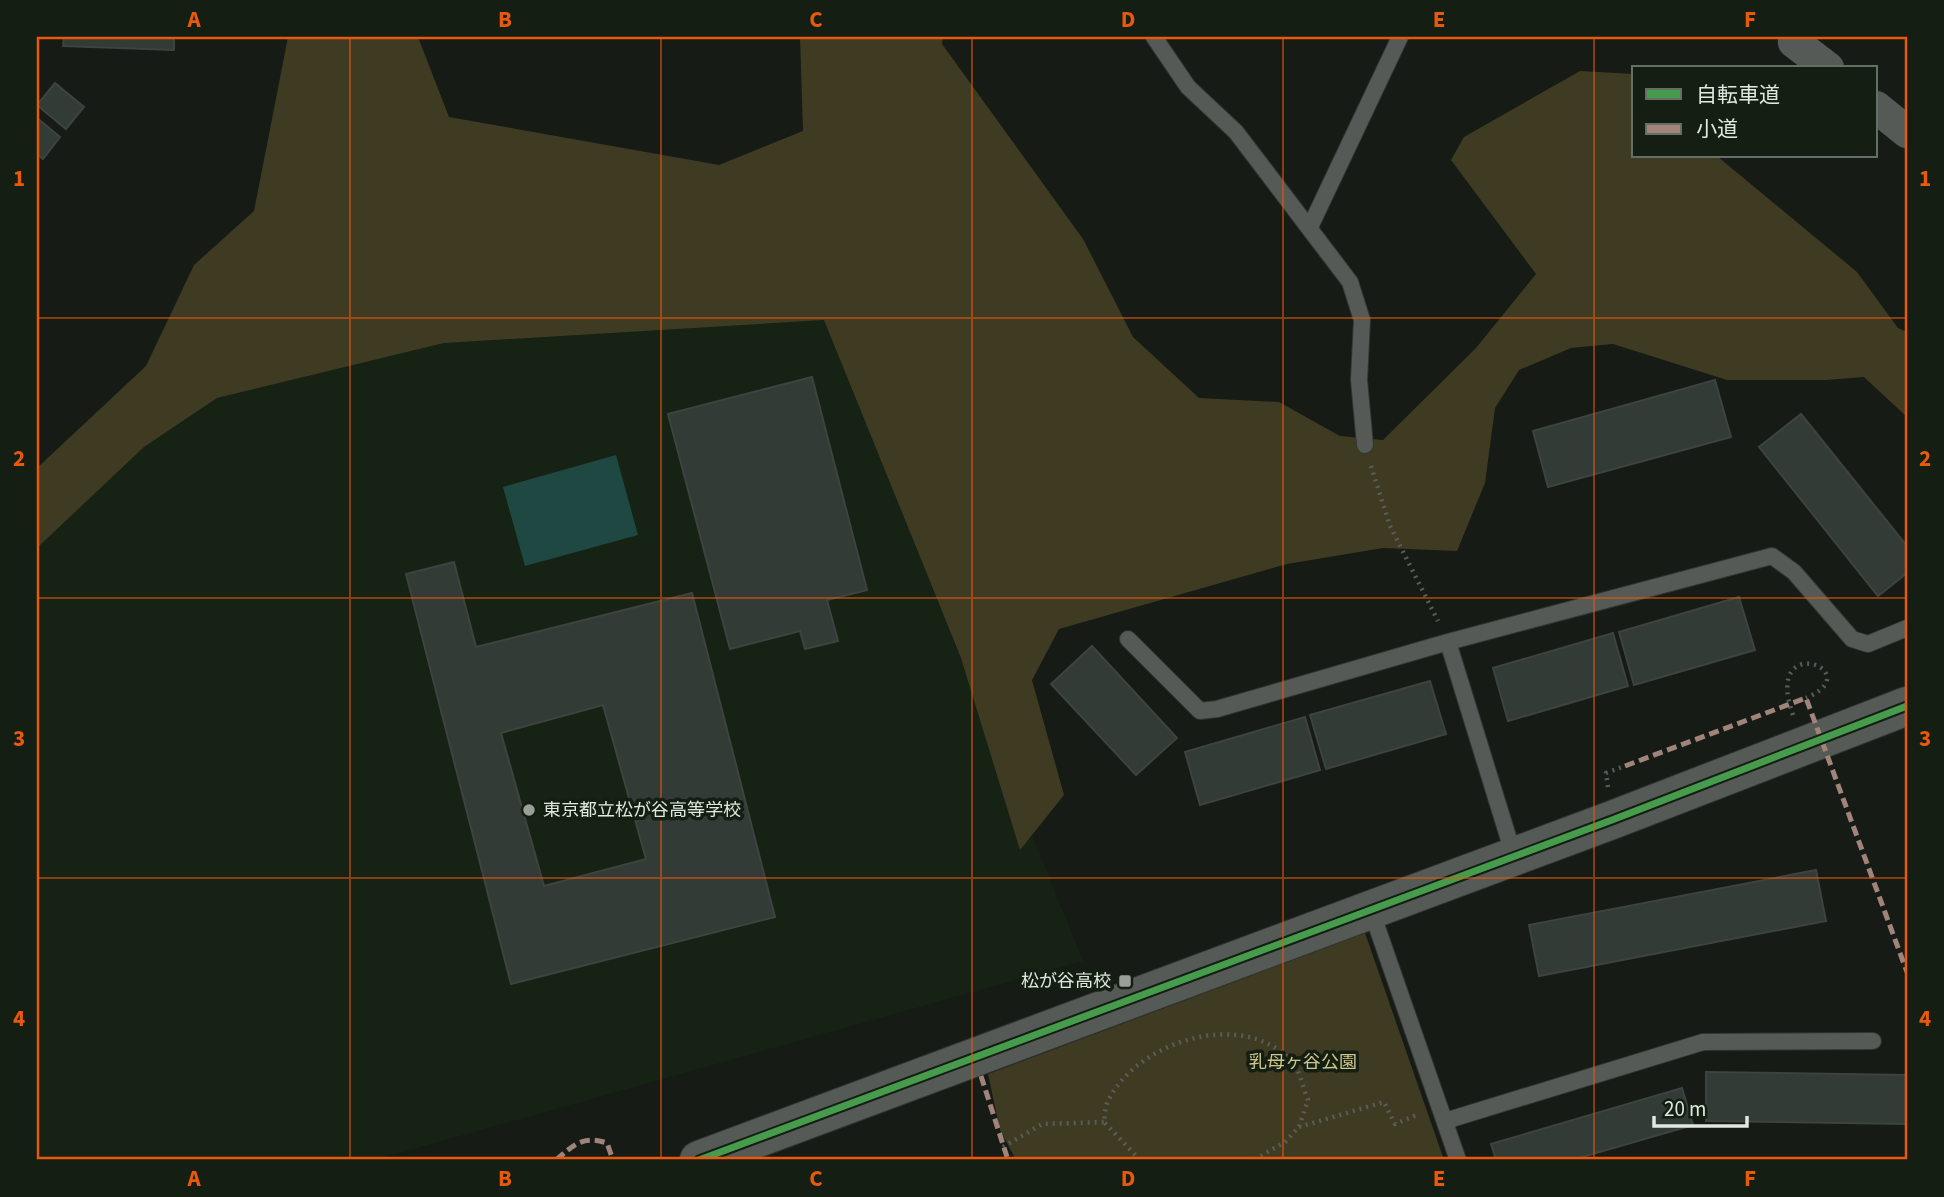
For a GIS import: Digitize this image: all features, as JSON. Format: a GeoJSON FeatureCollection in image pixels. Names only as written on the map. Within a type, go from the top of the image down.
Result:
{"type":"FeatureCollection","features":[{"type":"Feature","properties":{"kind":"street"},"geometry":{"type":"LineString","coordinates":[[1797,37],[1794,42],[1825,66]]}},
{"type":"Feature","properties":{"kind":"street"},"geometry":{"type":"LineString","coordinates":[[1878,109],[1907,132]]}},
{"type":"Feature","properties":{"kind":"street"},"geometry":{"type":"LineString","coordinates":[[699,1160],[1371,910],[1907,706]]}},
{"type":"Feature","properties":{"kind":"lane"},"geometry":{"type":"LineString","coordinates":[[1154,37],[1188,87],[1236,132],[1350,282],[1362,320],[1359,380],[1365,445]]}},
{"type":"Feature","properties":{"kind":"lane"},"geometry":{"type":"LineString","coordinates":[[1310,226],[1400,37]]}},
{"type":"Feature","properties":{"kind":"lane"},"geometry":{"type":"LineString","coordinates":[[1128,639],[1200,711],[1217,709],[1448,642],[1772,556],[1794,572],[1852,639],[1868,644],[1907,628]]}},
{"type":"Feature","properties":{"kind":"lane"},"geometry":{"type":"LineString","coordinates":[[1448,642],[1514,856]]}},
{"type":"Feature","properties":{"kind":"lane"},"geometry":{"type":"LineString","coordinates":[[1371,910],[1458,1160]]}},
{"type":"Feature","properties":{"kind":"lane"},"geometry":{"type":"LineString","coordinates":[[1442,1113],[1703,1042],[1873,1041]]}},
{"type":"Feature","properties":{"kind":"path"},"geometry":{"type":"LineString","coordinates":[[1365,445],[1390,526],[1448,642]]}},
{"type":"Feature","properties":{"kind":"path"},"geometry":{"type":"LineString","coordinates":[[1788,699],[1788,684],[1794,670],[1809,662],[1817,663],[1823,668],[1825,684],[1818,693],[1806,698]]}},
{"type":"Feature","properties":{"kind":"path"},"geometry":{"type":"LineString","coordinates":[[1609,791],[1606,773],[1625,766]]}},
{"type":"Feature","properties":{"kind":"path"},"geometry":{"type":"LineString","coordinates":[[1104,1122],[1107,1102],[1120,1084],[1144,1061],[1187,1039],[1226,1033],[1265,1042],[1293,1062],[1308,1100],[1299,1127],[1284,1142],[1254,1160]]}},
{"type":"Feature","properties":{"kind":"path"},"geometry":{"type":"LineString","coordinates":[[1299,1127],[1384,1102],[1395,1124],[1442,1113]]}},
{"type":"Feature","properties":{"kind":"path"},"geometry":{"type":"LineString","coordinates":[[1003,1147],[1042,1124],[1104,1122],[1140,1160]]}},
{"type":"Feature","properties":{"kind":"shaded area","name":"東京都立松が谷高等学校"},"geometry":{"type":"Polygon","coordinates":[[[824,320],[1083,961],[374,1160],[37,1160],[37,548],[144,447],[217,398],[444,343],[824,320]]]}},
{"type":"Feature","properties":{"kind":"green space"},"geometry":{"type":"Polygon","coordinates":[[[288,37],[418,37],[449,117],[719,165],[803,131],[800,37],[943,37],[942,44],[1083,239],[1133,337],[1199,398],[1279,402],[1340,436],[1383,440],[1476,348],[1536,274],[1451,160],[1464,137],[1580,71],[1632,74],[1632,158],[1719,158],[1857,272],[1898,328],[1907,332],[1907,417],[1864,377],[1826,380],[1727,380],[1613,344],[1571,348],[1519,370],[1495,408],[1485,483],[1457,551],[1383,548],[1287,564],[1059,629],[1032,680],[1064,795],[1020,850],[961,658],[824,320],[444,343],[217,398],[144,447],[37,548],[37,468],[146,366],[194,265],[254,211],[288,37]]]}},
{"type":"Feature","properties":{"kind":"green space","name":"乳母ヶ谷公園"},"geometry":{"type":"Polygon","coordinates":[[[1365,933],[1444,1160],[1016,1160],[1000,1130],[988,1074],[1365,933]]]}},
{"type":"Feature","properties":{"kind":"water"},"geometry":{"type":"Polygon","coordinates":[[[616,455],[638,535],[525,566],[503,487],[616,455]]]}},
{"type":"Feature","properties":{"kind":"building"},"geometry":{"type":"Polygon","coordinates":[[[64,37],[174,37],[174,50],[63,46],[64,37]]]}},
{"type":"Feature","properties":{"kind":"building"},"geometry":{"type":"Polygon","coordinates":[[[55,83],[84,107],[66,129],[37,105],[55,83]]]}},
{"type":"Feature","properties":{"kind":"building"},"geometry":{"type":"Polygon","coordinates":[[[37,118],[60,137],[43,159],[37,154],[37,118]]]}},
{"type":"Feature","properties":{"kind":"building"},"geometry":{"type":"Polygon","coordinates":[[[812,377],[867,590],[827,600],[838,641],[805,649],[800,631],[730,649],[668,414],[812,377]]]}},
{"type":"Feature","properties":{"kind":"building"},"geometry":{"type":"Polygon","coordinates":[[[1715,380],[1731,437],[1548,487],[1533,431],[1715,380]]]}},
{"type":"Feature","properties":{"kind":"building"},"geometry":{"type":"Polygon","coordinates":[[[1801,414],[1907,546],[1907,573],[1878,596],[1759,447],[1801,414]]]}},
{"type":"Feature","properties":{"kind":"building"},"geometry":{"type":"Polygon","coordinates":[[[454,562],[476,647],[692,593],[775,917],[511,984],[406,574],[454,562]],[[603,705],[501,733],[544,886],[646,859],[603,705]]]}},
{"type":"Feature","properties":{"kind":"building"},"geometry":{"type":"Polygon","coordinates":[[[1739,597],[1755,650],[1634,685],[1619,632],[1739,597]]]}},
{"type":"Feature","properties":{"kind":"building"},"geometry":{"type":"Polygon","coordinates":[[[1613,633],[1628,686],[1508,721],[1493,668],[1613,633]]]}},
{"type":"Feature","properties":{"kind":"building"},"geometry":{"type":"Polygon","coordinates":[[[1092,646],[1177,738],[1136,775],[1051,684],[1092,646]]]}},
{"type":"Feature","properties":{"kind":"building"},"geometry":{"type":"Polygon","coordinates":[[[1430,681],[1446,734],[1326,769],[1310,715],[1430,681]]]}},
{"type":"Feature","properties":{"kind":"building"},"geometry":{"type":"Polygon","coordinates":[[[1305,717],[1320,770],[1200,805],[1185,752],[1305,717]]]}},
{"type":"Feature","properties":{"kind":"building"},"geometry":{"type":"Polygon","coordinates":[[[1816,870],[1826,921],[1539,976],[1529,925],[1816,870]]]}},
{"type":"Feature","properties":{"kind":"building"},"geometry":{"type":"Polygon","coordinates":[[[1706,1072],[1907,1075],[1907,1124],[1706,1121],[1706,1072]]]}},
{"type":"Feature","properties":{"kind":"building"},"geometry":{"type":"Polygon","coordinates":[[[1682,1088],[1693,1125],[1572,1160],[1496,1160],[1491,1144],[1682,1088]]]}},
{"type":"Feature","properties":{"kind":"marked path"},"geometry":{"type":"LineString","coordinates":[[1625,766],[1806,698],[1907,972]]}},
{"type":"Feature","properties":{"kind":"marked path"},"geometry":{"type":"LineString","coordinates":[[981,1076],[1008,1160]]}},
{"type":"Feature","properties":{"kind":"marked path"},"geometry":{"type":"LineString","coordinates":[[556,1160],[573,1146],[591,1140],[607,1143],[613,1160]]}},
{"type":"Feature","properties":{"kind":"cycle path"},"geometry":{"type":"LineString","coordinates":[[699,1160],[1612,820],[1907,706]]}},
{"type":"Feature","properties":{"kind":"place","name":"東京都立松が谷高等学校"},"geometry":{"type":"Point","coordinates":[529,810]}},
{"type":"Feature","properties":{"kind":"place","name":"松が谷高校"},"geometry":{"type":"Point","coordinates":[1125,981]}}]}
